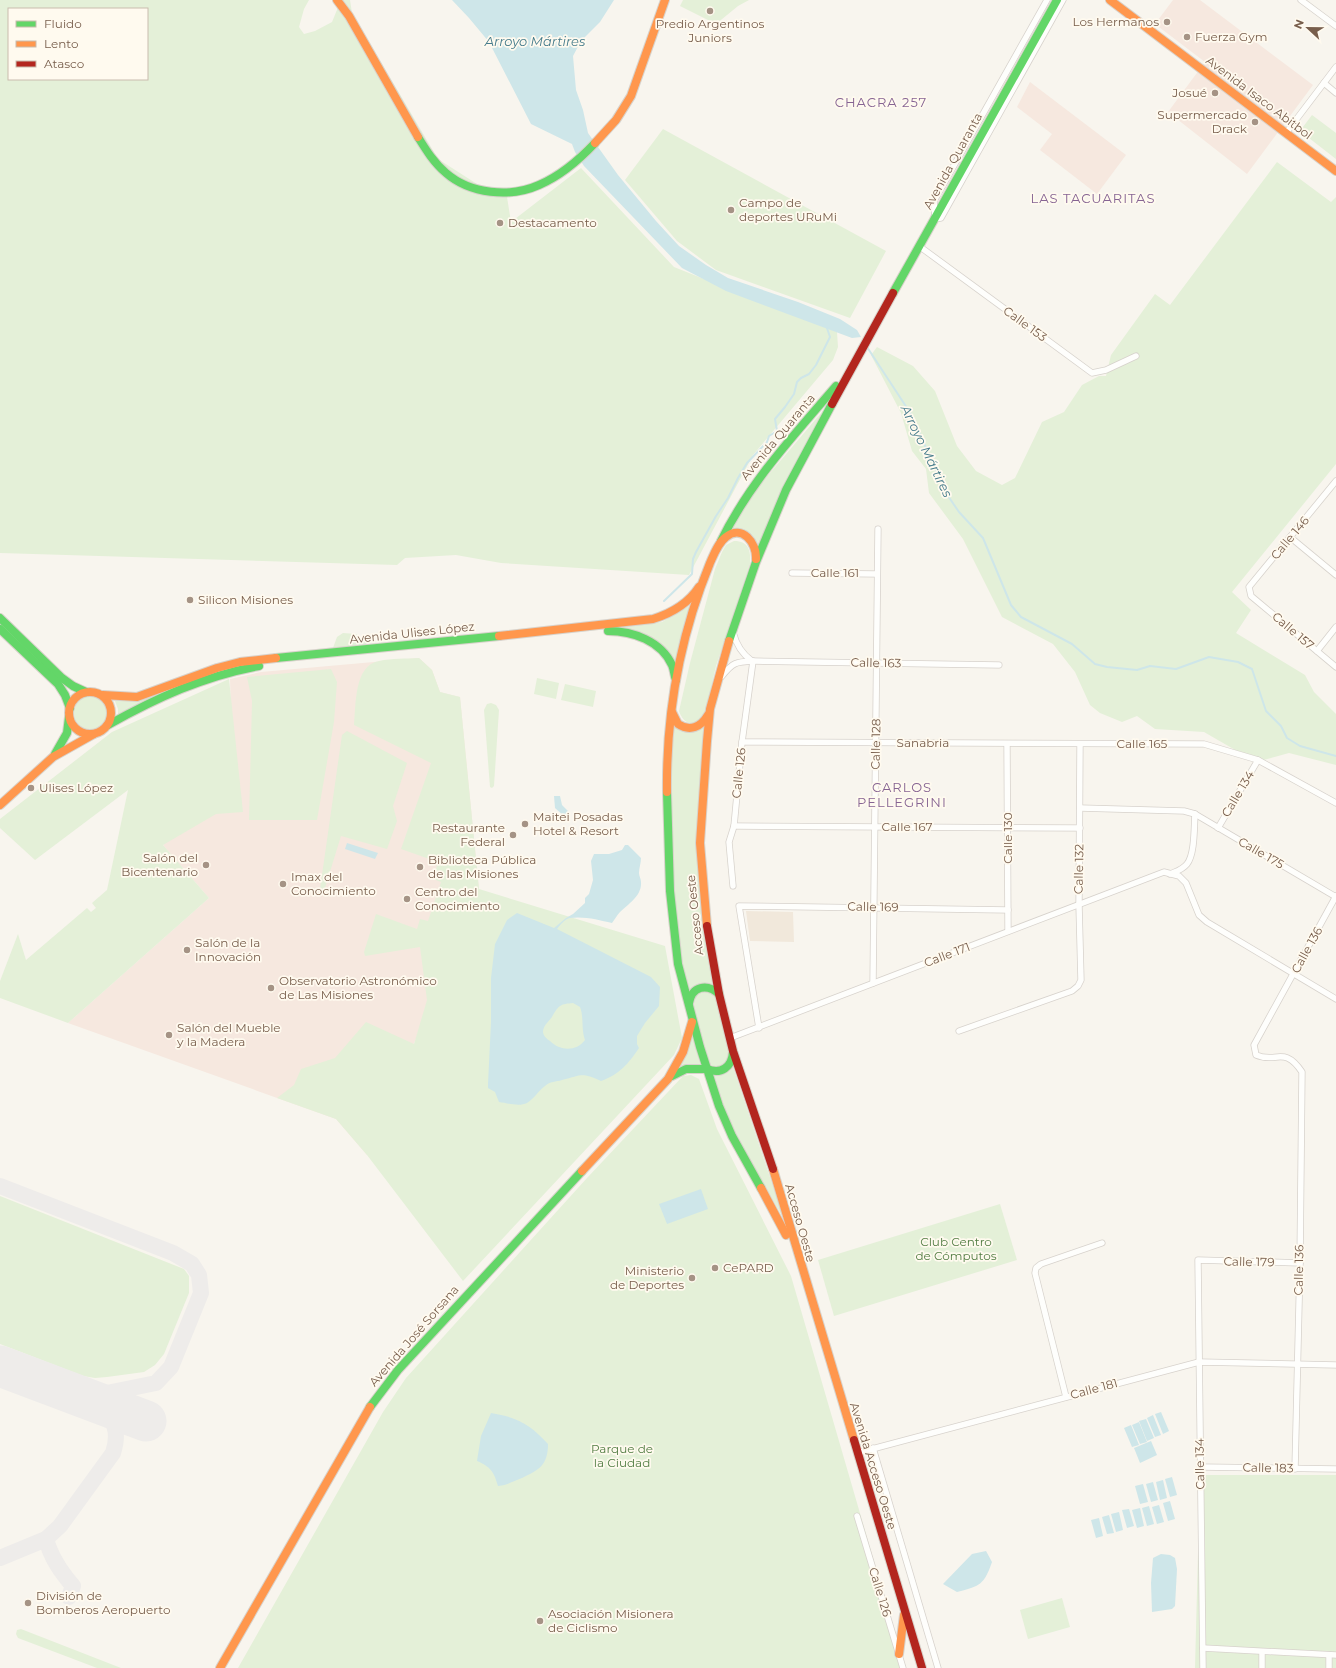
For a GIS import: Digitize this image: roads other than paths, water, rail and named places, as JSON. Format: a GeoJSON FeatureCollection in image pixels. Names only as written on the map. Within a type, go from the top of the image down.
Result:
{"type":"FeatureCollection","features":[{"type":"Feature","properties":{"kind":"main road"},"geometry":{"type":"LineString","coordinates":[[337,0],[350,16],[428,154],[439,167],[450,177],[477,190],[492,193],[510,193],[531,189],[549,181],[596,143],[614,123],[627,103],[638,79],[665,0]]}},
{"type":"Feature","properties":{"kind":"main road","name":"Avenida Quaranta"},"geometry":{"type":"LineString","coordinates":[[756,562],[792,479],[850,370],[1057,0]]}},
{"type":"Feature","properties":{"kind":"main road","name":"Avenida Isaco Abitbol"},"geometry":{"type":"LineString","coordinates":[[1110,0],[1336,171]]}},
{"type":"Feature","properties":{"kind":"main road","name":"Avenida Quaranta"},"geometry":{"type":"LineString","coordinates":[[708,570],[718,546],[737,509],[770,461],[850,370]]}},
{"type":"Feature","properties":{"kind":"main road"},"geometry":{"type":"LineString","coordinates":[[718,546],[728,535],[735,533],[742,534],[754,542],[757,555],[756,562]]}},
{"type":"Feature","properties":{"kind":"main road","name":"Acceso Oeste"},"geometry":{"type":"LineString","coordinates":[[756,562],[732,629],[710,709],[700,843],[708,938],[719,994],[733,1050],[771,1164],[802,1271]]}},
{"type":"Feature","properties":{"kind":"main road","name":"Acceso Oeste"},"geometry":{"type":"LineString","coordinates":[[708,570],[687,632],[671,708],[668,865],[676,952],[692,1022],[725,1122],[742,1156],[779,1218],[802,1271]]}},
{"type":"Feature","properties":{"kind":"main road","name":"Avenida Ulises López"},"geometry":{"type":"LineString","coordinates":[[102,695],[121,698],[137,697],[217,668],[240,662],[650,620],[668,615],[688,601],[696,593],[708,570]]}},
{"type":"Feature","properties":{"kind":"main road"},"geometry":{"type":"LineString","coordinates":[[0,618],[62,678],[73,686],[86,692],[97,692],[102,695],[111,705],[111,719],[108,725],[100,732],[53,757],[0,803]]}},
{"type":"Feature","properties":{"kind":"main road"},"geometry":{"type":"LineString","coordinates":[[0,628],[58,684],[65,695],[70,708]]}},
{"type":"Feature","properties":{"kind":"main road","name":"Avenida Ulises López"},"geometry":{"type":"LineString","coordinates":[[108,725],[140,707],[189,686],[241,668],[330,657],[616,630],[640,636],[657,646],[671,663],[676,684]]}},
{"type":"Feature","properties":{"kind":"main road"},"geometry":{"type":"LineString","coordinates":[[53,757],[68,733],[70,708],[75,698],[86,692]]}},
{"type":"Feature","properties":{"kind":"main road"},"geometry":{"type":"LineString","coordinates":[[671,708],[674,720],[678,725],[690,729],[702,725],[706,721],[710,709]]}},
{"type":"Feature","properties":{"kind":"main road"},"geometry":{"type":"LineString","coordinates":[[69,717],[76,728],[88,734],[94,734]]}},
{"type":"Feature","properties":{"kind":"main road"},"geometry":{"type":"LineString","coordinates":[[689,1004],[689,999],[693,990],[702,986],[712,988],[719,994]]}},
{"type":"Feature","properties":{"kind":"main road","name":"Avenida José Sorsana"},"geometry":{"type":"LineString","coordinates":[[220,1668],[375,1399],[398,1370],[478,1282],[668,1079],[685,1051],[690,1038],[692,1022]]}},
{"type":"Feature","properties":{"kind":"main road","name":"Avenida José Sorsana"},"geometry":{"type":"LineString","coordinates":[[668,1079],[686,1069],[707,1069],[717,1072],[727,1068],[732,1062],[733,1050]]}},
{"type":"Feature","properties":{"kind":"main road","name":"Avenida Acceso Oeste"},"geometry":{"type":"LineString","coordinates":[[802,1271],[922,1668]]}},
{"type":"Feature","properties":{"kind":"main road"},"geometry":{"type":"LineString","coordinates":[[899,1654],[905,1612]]}},
{"type":"Feature","properties":{"kind":"street"},"geometry":{"type":"LineString","coordinates":[[1047,0],[934,201],[935,219],[941,218],[1063,0]]}},
{"type":"Feature","properties":{"kind":"street"},"geometry":{"type":"LineString","coordinates":[[1301,0],[1336,26]]}},
{"type":"Feature","properties":{"kind":"street"},"geometry":{"type":"LineString","coordinates":[[1286,133],[1336,67]]}},
{"type":"Feature","properties":{"kind":"street"},"geometry":{"type":"LineString","coordinates":[[1324,83],[1336,93]]}},
{"type":"Feature","properties":{"kind":"street","name":"Calle 153"},"geometry":{"type":"LineString","coordinates":[[919,246],[1092,373],[1106,370],[1136,356]]}},
{"type":"Feature","properties":{"kind":"street","name":"Calle 146"},"geometry":{"type":"LineString","coordinates":[[1251,596],[1249,587],[1335,483]]}},
{"type":"Feature","properties":{"kind":"street","name":"Calle 128"},"geometry":{"type":"LineString","coordinates":[[873,983],[878,529]]}},
{"type":"Feature","properties":{"kind":"street"},"geometry":{"type":"LineString","coordinates":[[1290,537],[1336,575]]}},
{"type":"Feature","properties":{"kind":"street","name":"Calle 161"},"geometry":{"type":"LineString","coordinates":[[792,573],[877,574]]}},
{"type":"Feature","properties":{"kind":"street","name":"Calle 157"},"geometry":{"type":"LineString","coordinates":[[1251,596],[1336,667]]}},
{"type":"Feature","properties":{"kind":"street"},"geometry":{"type":"LineString","coordinates":[[1317,650],[1336,627]]}},
{"type":"Feature","properties":{"kind":"street"},"geometry":{"type":"LineString","coordinates":[[732,629],[736,642],[741,650],[753,661]]}},
{"type":"Feature","properties":{"kind":"street","name":"Calle 163"},"geometry":{"type":"LineString","coordinates":[[717,682],[730,666],[737,662],[753,661],[999,665]]}},
{"type":"Feature","properties":{"kind":"street","name":"Calle 126"},"geometry":{"type":"LineString","coordinates":[[733,886],[729,842],[734,826],[742,742],[753,661]]}},
{"type":"Feature","properties":{"kind":"street","name":"Sanabria"},"geometry":{"type":"LineString","coordinates":[[742,742],[1080,744]]}},
{"type":"Feature","properties":{"kind":"street","name":"Calle 130"},"geometry":{"type":"LineString","coordinates":[[1007,744],[1008,931]]}},
{"type":"Feature","properties":{"kind":"street","name":"Calle 165"},"geometry":{"type":"LineString","coordinates":[[1080,744],[1204,744],[1258,760],[1336,803]]}},
{"type":"Feature","properties":{"kind":"street","name":"Calle 132"},"geometry":{"type":"LineString","coordinates":[[958,1031],[1072,991],[1078,986],[1081,980],[1079,905],[1080,744]]}},
{"type":"Feature","properties":{"kind":"street","name":"Calle 134"},"geometry":{"type":"LineString","coordinates":[[1218,828],[1258,760]]}},
{"type":"Feature","properties":{"kind":"street","name":"Calle 175"},"geometry":{"type":"LineString","coordinates":[[1080,808],[1184,811],[1195,814],[1336,897]]}},
{"type":"Feature","properties":{"kind":"street"},"geometry":{"type":"LineString","coordinates":[[1170,874],[1181,870],[1187,864],[1191,854],[1195,814]]}},
{"type":"Feature","properties":{"kind":"street","name":"Calle 167"},"geometry":{"type":"LineString","coordinates":[[734,826],[1080,828]]}},
{"type":"Feature","properties":{"kind":"street","name":"Calle 171"},"geometry":{"type":"LineString","coordinates":[[730,1038],[1164,872],[1170,874]]}},
{"type":"Feature","properties":{"kind":"street"},"geometry":{"type":"LineString","coordinates":[[1170,874],[1179,876],[1186,883],[1200,915],[1207,922],[1336,999]]}},
{"type":"Feature","properties":{"kind":"street","name":"Calle 136"},"geometry":{"type":"LineString","coordinates":[[1295,1469],[1300,1263],[1302,1072],[1296,1063],[1287,1057],[1261,1057],[1256,1055],[1254,1045],[1336,897]]}},
{"type":"Feature","properties":{"kind":"street","name":"Calle 169"},"geometry":{"type":"LineString","coordinates":[[759,1028],[739,906],[1008,910]]}},
{"type":"Feature","properties":{"kind":"street"},"geometry":{"type":"LineString","coordinates":[[1066,1397],[1035,1273],[1036,1268],[1041,1264],[1102,1243]]}},
{"type":"Feature","properties":{"kind":"street","name":"Calle 134"},"geometry":{"type":"LineString","coordinates":[[1198,1260],[1203,1668]]}},
{"type":"Feature","properties":{"kind":"street","name":"Calle 179"},"geometry":{"type":"LineString","coordinates":[[1198,1260],[1300,1263]]}},
{"type":"Feature","properties":{"kind":"street","name":"Calle 181"},"geometry":{"type":"LineString","coordinates":[[857,1453],[1199,1362],[1336,1365]]}},
{"type":"Feature","properties":{"kind":"street"},"geometry":{"type":"LineString","coordinates":[[873,1448],[938,1668]]}},
{"type":"Feature","properties":{"kind":"street","name":"Calle 183"},"geometry":{"type":"LineString","coordinates":[[1200,1468],[1336,1469]]}},
{"type":"Feature","properties":{"kind":"street","name":"Calle 126"},"geometry":{"type":"LineString","coordinates":[[857,1516],[903,1668]]}},
{"type":"Feature","properties":{"kind":"street"},"geometry":{"type":"LineString","coordinates":[[1203,1648],[1336,1655]]}},
{"type":"Feature","properties":{"kind":"street"},"geometry":{"type":"LineString","coordinates":[[1262,1652],[1262,1668]]}},
{"type":"Feature","properties":{"kind":"street"},"geometry":{"type":"LineString","coordinates":[[1329,1655],[1329,1668]]}},
{"type":"Feature","properties":{"kind":"water","name":"Arroyo Mártires"},"geometry":{"type":"Polygon","coordinates":[[[452,0],[614,0],[600,22],[581,41],[573,56],[576,90],[583,110],[588,133],[618,175],[679,246],[706,265],[728,278],[798,302],[840,319],[857,330],[861,337],[852,338],[726,291],[682,268],[584,166],[572,144],[531,124],[489,42],[452,0]]]}},
{"type":"Feature","properties":{"kind":"water"},"geometry":{"type":"Polygon","coordinates":[[[554,796],[560,796],[562,805],[568,811],[564,816],[555,808],[554,796]]]}},
{"type":"Feature","properties":{"kind":"water"},"geometry":{"type":"Polygon","coordinates":[[[347,843],[378,853],[375,859],[345,849],[347,843]]]}},
{"type":"Feature","properties":{"kind":"water"},"geometry":{"type":"Polygon","coordinates":[[[625,845],[628,845],[641,858],[639,873],[641,887],[637,896],[619,913],[612,923],[586,918],[570,918],[564,921],[557,929],[651,977],[660,987],[659,1006],[645,1023],[637,1036],[637,1044],[639,1048],[623,1068],[601,1081],[582,1075],[549,1083],[524,1104],[517,1105],[499,1102],[495,1092],[488,1088],[491,978],[495,944],[507,920],[517,913],[554,928],[573,914],[585,903],[585,898],[589,894],[593,880],[591,861],[594,854],[609,854],[622,850],[625,845]],[[573,1003],[559,1007],[546,1024],[543,1031],[545,1037],[558,1047],[568,1049],[577,1047],[581,1044],[585,1040],[580,1007],[573,1003]]]}},
{"type":"Feature","properties":{"kind":"water"},"geometry":{"type":"Polygon","coordinates":[[[701,1189],[708,1209],[667,1224],[659,1204],[701,1189]]]}},
{"type":"Feature","properties":{"kind":"water"},"geometry":{"type":"Polygon","coordinates":[[[1161,1412],[1169,1431],[1163,1434],[1155,1414],[1161,1412]]]}},
{"type":"Feature","properties":{"kind":"water"},"geometry":{"type":"Polygon","coordinates":[[[491,1413],[508,1417],[523,1423],[542,1437],[548,1444],[548,1451],[544,1462],[538,1469],[508,1484],[498,1486],[491,1470],[486,1465],[477,1461],[481,1436],[491,1413]]]}},
{"type":"Feature","properties":{"kind":"water"},"geometry":{"type":"Polygon","coordinates":[[[1153,1415],[1161,1435],[1155,1437],[1147,1418],[1153,1415]]]}},
{"type":"Feature","properties":{"kind":"water"},"geometry":{"type":"Polygon","coordinates":[[[1146,1419],[1154,1438],[1147,1441],[1139,1421],[1146,1419]]]}},
{"type":"Feature","properties":{"kind":"water"},"geometry":{"type":"Polygon","coordinates":[[[1139,1422],[1147,1442],[1140,1444],[1132,1425],[1139,1422]]]}},
{"type":"Feature","properties":{"kind":"water"},"geometry":{"type":"Polygon","coordinates":[[[1131,1425],[1139,1445],[1132,1447],[1124,1428],[1131,1425]]]}},
{"type":"Feature","properties":{"kind":"water"},"geometry":{"type":"Polygon","coordinates":[[[1151,1441],[1157,1455],[1140,1463],[1134,1448],[1151,1441]]]}},
{"type":"Feature","properties":{"kind":"water"},"geometry":{"type":"Polygon","coordinates":[[[1172,1477],[1177,1495],[1170,1497],[1165,1479],[1172,1477]]]}},
{"type":"Feature","properties":{"kind":"water"},"geometry":{"type":"Polygon","coordinates":[[[1163,1480],[1167,1498],[1160,1500],[1156,1482],[1163,1480]]]}},
{"type":"Feature","properties":{"kind":"water"},"geometry":{"type":"Polygon","coordinates":[[[1153,1482],[1158,1500],[1151,1502],[1146,1484],[1153,1482]]]}},
{"type":"Feature","properties":{"kind":"water"},"geometry":{"type":"Polygon","coordinates":[[[1143,1484],[1148,1502],[1140,1504],[1135,1486],[1143,1484]]]}},
{"type":"Feature","properties":{"kind":"water"},"geometry":{"type":"Polygon","coordinates":[[[1170,1501],[1175,1519],[1168,1521],[1163,1503],[1170,1501]]]}},
{"type":"Feature","properties":{"kind":"water"},"geometry":{"type":"Polygon","coordinates":[[[1159,1505],[1164,1522],[1157,1524],[1152,1507],[1159,1505]]]}},
{"type":"Feature","properties":{"kind":"water"},"geometry":{"type":"Polygon","coordinates":[[[1149,1506],[1154,1524],[1147,1526],[1142,1508],[1149,1506]]]}},
{"type":"Feature","properties":{"kind":"water"},"geometry":{"type":"Polygon","coordinates":[[[1140,1508],[1144,1526],[1137,1528],[1132,1510],[1140,1508]]]}},
{"type":"Feature","properties":{"kind":"water"},"geometry":{"type":"Polygon","coordinates":[[[1129,1509],[1134,1526],[1127,1528],[1122,1510],[1129,1509]]]}},
{"type":"Feature","properties":{"kind":"water"},"geometry":{"type":"Polygon","coordinates":[[[1119,1512],[1123,1530],[1116,1532],[1111,1514],[1119,1512]]]}},
{"type":"Feature","properties":{"kind":"water"},"geometry":{"type":"Polygon","coordinates":[[[1109,1515],[1114,1533],[1107,1534],[1102,1517],[1109,1515]]]}},
{"type":"Feature","properties":{"kind":"water"},"geometry":{"type":"Polygon","coordinates":[[[1099,1518],[1103,1536],[1096,1538],[1091,1520],[1099,1518]]]}},
{"type":"Feature","properties":{"kind":"water"},"geometry":{"type":"Polygon","coordinates":[[[986,1551],[992,1562],[986,1576],[980,1583],[971,1588],[957,1592],[943,1584],[972,1554],[986,1551]]]}},
{"type":"Feature","properties":{"kind":"water"},"geometry":{"type":"Polygon","coordinates":[[[1161,1554],[1170,1555],[1175,1558],[1177,1569],[1175,1606],[1172,1609],[1152,1612],[1151,1583],[1153,1558],[1161,1554]]]}},
{"type":"Feature","properties":{"kind":"waterway"},"geometry":{"type":"LineString","coordinates":[[664,601],[692,574],[693,559],[696,552],[738,478],[747,463],[767,442],[769,436],[777,431],[775,419],[794,394],[797,382],[809,374],[816,365],[830,337],[827,328]]}},
{"type":"Feature","properties":{"kind":"waterway","name":"Arroyo Mártires"},"geometry":{"type":"LineString","coordinates":[[867,347],[911,414],[946,493],[959,512],[983,538],[1011,605],[1021,617],[1072,644],[1095,664],[1107,667],[1137,670],[1150,666],[1176,669],[1209,657],[1238,662],[1252,669],[1266,711],[1281,726],[1287,738],[1300,746],[1336,756]]}},
{"type":"Feature","properties":{"kind":"place","name":"Predio Argentinos Juniors"},"geometry":{"type":"Point","coordinates":[710,11]}},
{"type":"Feature","properties":{"kind":"place","name":"Los Hermanos"},"geometry":{"type":"Point","coordinates":[1167,22]}},
{"type":"Feature","properties":{"kind":"place","name":"Fuerza Gym"},"geometry":{"type":"Point","coordinates":[1187,37]}},
{"type":"Feature","properties":{"kind":"place","name":"Josué"},"geometry":{"type":"Point","coordinates":[1215,93]}},
{"type":"Feature","properties":{"kind":"place","name":"Supermercado Drack"},"geometry":{"type":"Point","coordinates":[1255,122]}},
{"type":"Feature","properties":{"kind":"place","name":"Campo de deportes URuMi"},"geometry":{"type":"Point","coordinates":[731,210]}},
{"type":"Feature","properties":{"kind":"place","name":"Destacamento"},"geometry":{"type":"Point","coordinates":[500,223]}},
{"type":"Feature","properties":{"kind":"place","name":"Silicon Misiones"},"geometry":{"type":"Point","coordinates":[190,600]}},
{"type":"Feature","properties":{"kind":"place","name":"Ulises López"},"geometry":{"type":"Point","coordinates":[31,788]}},
{"type":"Feature","properties":{"kind":"place","name":"Maitei Posadas Hotel & Resort"},"geometry":{"type":"Point","coordinates":[525,824]}},
{"type":"Feature","properties":{"kind":"place","name":"Restaurante Federal"},"geometry":{"type":"Point","coordinates":[513,835]}},
{"type":"Feature","properties":{"kind":"place","name":"Salón del Bicentenario"},"geometry":{"type":"Point","coordinates":[206,865]}},
{"type":"Feature","properties":{"kind":"place","name":"Biblioteca Pública de las Misiones"},"geometry":{"type":"Point","coordinates":[420,867]}},
{"type":"Feature","properties":{"kind":"place","name":"Imax del Conocimiento"},"geometry":{"type":"Point","coordinates":[283,884]}},
{"type":"Feature","properties":{"kind":"place","name":"Centro del Conocimiento"},"geometry":{"type":"Point","coordinates":[407,899]}},
{"type":"Feature","properties":{"kind":"place","name":"Salón de la Innovación"},"geometry":{"type":"Point","coordinates":[187,950]}},
{"type":"Feature","properties":{"kind":"place","name":"Observatorio Astronómico de Las Misiones"},"geometry":{"type":"Point","coordinates":[271,988]}},
{"type":"Feature","properties":{"kind":"place","name":"Salón del Mueble y la Madera"},"geometry":{"type":"Point","coordinates":[169,1035]}},
{"type":"Feature","properties":{"kind":"place","name":"CePARD"},"geometry":{"type":"Point","coordinates":[715,1268]}},
{"type":"Feature","properties":{"kind":"place","name":"Ministerio de Deportes"},"geometry":{"type":"Point","coordinates":[692,1278]}},
{"type":"Feature","properties":{"kind":"place","name":"División de Bomberos Aeropuerto"},"geometry":{"type":"Point","coordinates":[28,1603]}},
{"type":"Feature","properties":{"kind":"place","name":"Asociación Misionera de Ciclismo"},"geometry":{"type":"Point","coordinates":[540,1621]}},
{"type":"Feature","properties":{"kind":"district","name":"CHACRA 257"},"geometry":{"type":"Point","coordinates":[881,102]}},
{"type":"Feature","properties":{"kind":"district","name":"LAS TACUARITAS"},"geometry":{"type":"Point","coordinates":[1093,198]}},
{"type":"Feature","properties":{"kind":"district","name":"CARLOS PELLEGRINI"},"geometry":{"type":"Point","coordinates":[902,794]}},
{"type":"Feature","properties":{"kind":"park label","name":"Club Centro de Cómputos"},"geometry":{"type":"Point","coordinates":[956,1249]}},
{"type":"Feature","properties":{"kind":"park label","name":"Parque de la Ciudad"},"geometry":{"type":"Point","coordinates":[622,1456]}}]}
